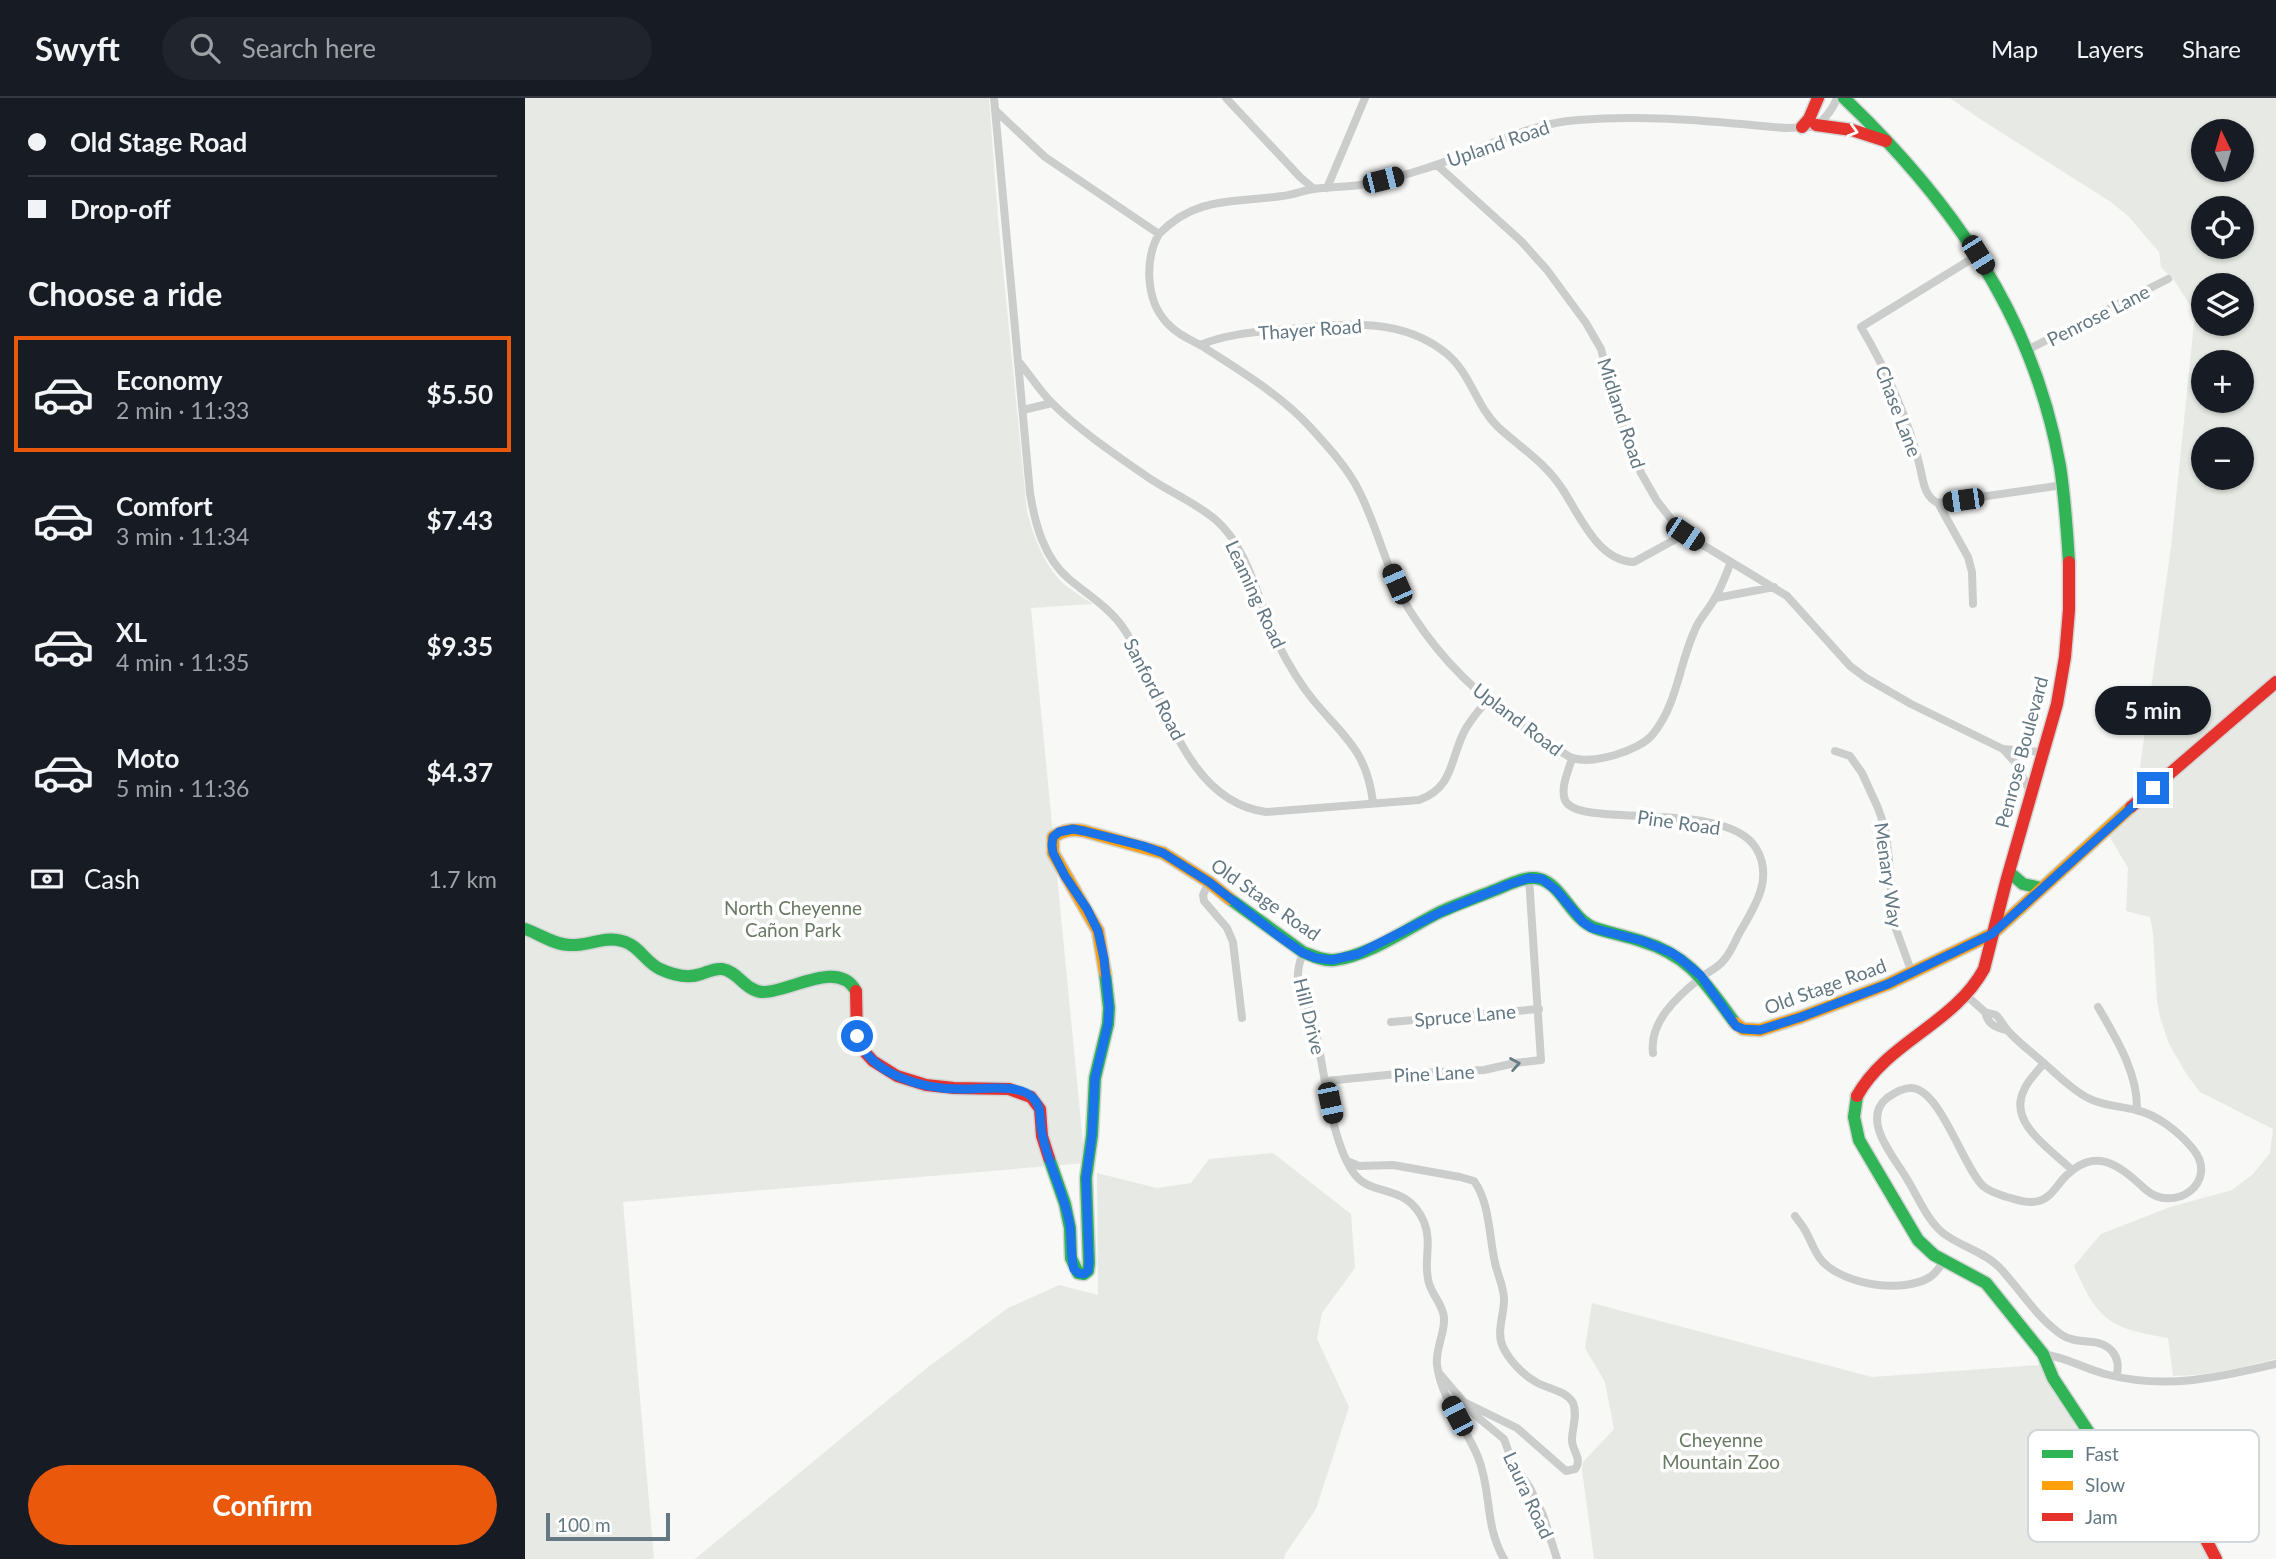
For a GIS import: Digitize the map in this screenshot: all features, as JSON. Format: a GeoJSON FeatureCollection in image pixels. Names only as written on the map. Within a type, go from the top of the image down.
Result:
{"type":"FeatureCollection","features":[{"type":"Feature","properties":{"kind":"street","name":"Sanford Road"},"geometry":{"type":"LineString","coordinates":[[994,98],[1033,515],[1042,540],[1066,577],[1106,608],[1122,626],[1136,649],[1175,733],[1214,788],[1232,803],[1266,812],[1419,800],[1443,786],[1465,731],[1488,699]]}},
{"type":"Feature","properties":{"kind":"street"},"geometry":{"type":"LineString","coordinates":[[1226,98],[1314,189]]}},
{"type":"Feature","properties":{"kind":"street"},"geometry":{"type":"LineString","coordinates":[[1327,188],[1365,98]]}},
{"type":"Feature","properties":{"kind":"street"},"geometry":{"type":"LineString","coordinates":[[1809,126],[1809,119],[1818,98]]}},
{"type":"Feature","properties":{"kind":"street"},"geometry":{"type":"LineString","coordinates":[[1809,126],[1834,106],[1837,98]]}},
{"type":"Feature","properties":{"kind":"street","name":"Penrose Boulevard"},"geometry":{"type":"LineString","coordinates":[[1844,98],[1889,142],[1935,194],[1978,255],[2005,303],[2027,350],[2046,410],[2063,485],[2069,547],[2067,620],[2057,702],[1984,969],[1967,996],[1881,1063],[1865,1080],[1855,1106],[1856,1129],[1865,1152],[1918,1240],[1944,1261],[1986,1283],[2043,1354],[2053,1378],[2088,1430]]}},
{"type":"Feature","properties":{"kind":"street"},"geometry":{"type":"LineString","coordinates":[[995,110],[1045,158],[1159,234]]}},
{"type":"Feature","properties":{"kind":"street","name":"Upland Road"},"geometry":{"type":"LineString","coordinates":[[1731,562],[1716,598],[1702,615],[1694,631],[1672,701],[1653,735],[1644,743],[1624,752],[1591,758],[1573,758],[1535,735],[1462,675],[1412,614],[1360,493],[1324,443],[1280,398],[1200,345],[1177,333],[1161,316],[1156,305],[1151,291],[1149,268],[1154,243],[1159,234],[1178,217],[1212,203],[1285,196],[1314,189],[1383,180],[1437,165],[1532,128],[1577,120],[1653,119],[1809,126]]}},
{"type":"Feature","properties":{"kind":"street"},"geometry":{"type":"LineString","coordinates":[[1809,126],[1851,130],[1889,142]]}},
{"type":"Feature","properties":{"kind":"street","name":"Midland Road"},"geometry":{"type":"LineString","coordinates":[[1437,165],[1521,241],[1548,270],[1576,307],[1601,349],[1617,411],[1641,473],[1657,501],[1685,534],[1774,587],[1797,606],[1850,666],[1866,678],[1911,704],[2003,749],[2014,761],[2031,793]]}},
{"type":"Feature","properties":{"kind":"street","name":"Chase Lane"},"geometry":{"type":"LineString","coordinates":[[1938,503],[1932,501],[1925,489],[1906,421],[1884,368],[1861,327],[1978,255]]}},
{"type":"Feature","properties":{"kind":"street","name":"Penrose Lane"},"geometry":{"type":"LineString","coordinates":[[2027,350],[2168,279]]}},
{"type":"Feature","properties":{"kind":"street","name":"Thayer Road"},"geometry":{"type":"LineString","coordinates":[[1200,345],[1222,336],[1334,325],[1368,324],[1408,332],[1438,347],[1457,363],[1488,416],[1543,464],[1609,554],[1625,562],[1634,562],[1685,534]]}},
{"type":"Feature","properties":{"kind":"street","name":"Leaming Road"},"geometry":{"type":"LineString","coordinates":[[1019,362],[1052,403],[1109,449],[1206,513],[1225,530],[1247,566],[1274,635],[1289,664],[1313,700],[1360,756],[1371,782],[1373,803]]}},
{"type":"Feature","properties":{"kind":"street"},"geometry":{"type":"LineString","coordinates":[[1023,410],[1052,403]]}},
{"type":"Feature","properties":{"kind":"street"},"geometry":{"type":"LineString","coordinates":[[1973,604],[1972,572],[1968,557],[1938,503],[2063,485]]}},
{"type":"Feature","properties":{"kind":"street"},"geometry":{"type":"LineString","coordinates":[[1716,598],[1774,587]]}},
{"type":"Feature","properties":{"kind":"street","name":"Old Stage Road"},"geometry":{"type":"LineString","coordinates":[[525,929],[566,945],[599,939],[620,940],[636,946],[652,965],[683,977],[717,968],[723,969],[733,974],[749,989],[756,991],[765,992],[832,977],[845,981],[856,992],[856,1026],[860,1045],[880,1066],[928,1086],[957,1089],[1005,1088],[1026,1093],[1033,1098],[1038,1106],[1042,1137],[1070,1225],[1074,1269],[1084,1274],[1088,1271],[1089,1263],[1086,1178],[1092,1135],[1095,1078],[1108,1024],[1108,987],[1098,931],[1053,853],[1053,837],[1059,832],[1073,829],[1143,846],[1179,861],[1303,953],[1332,960],[1358,954],[1443,911],[1529,878],[1542,879],[1592,928],[1672,953],[1701,976],[1736,1026],[1760,1030],[1851,999],[1992,934],[2236,714],[2276,682]]}},
{"type":"Feature","properties":{"kind":"street","name":"Midland Road"},"geometry":{"type":"LineString","coordinates":[[2003,749],[2043,752]]}},
{"type":"Feature","properties":{"kind":"street","name":"Menary Way"},"geometry":{"type":"LineString","coordinates":[[1835,751],[1850,756],[1862,773],[1878,808],[1888,850],[1893,921],[1912,973]]}},
{"type":"Feature","properties":{"kind":"street","name":"Pine Road"},"geometry":{"type":"LineString","coordinates":[[1573,758],[1563,796],[1568,805],[1574,808],[1585,812],[1708,822],[1740,833],[1756,848],[1764,879],[1760,897],[1725,959],[1715,970],[1701,976],[1666,1011],[1654,1034],[1653,1053]]}},
{"type":"Feature","properties":{"kind":"street"},"geometry":{"type":"LineString","coordinates":[[2009,872],[2016,881],[2026,887],[2041,888]]}},
{"type":"Feature","properties":{"kind":"street"},"geometry":{"type":"LineString","coordinates":[[1529,878],[1539,1009]]}},
{"type":"Feature","properties":{"kind":"street"},"geometry":{"type":"LineString","coordinates":[[1209,882],[1203,895],[1204,901],[1227,928],[1233,942],[1242,1018]]}},
{"type":"Feature","properties":{"kind":"street","name":"Hill Drive"},"geometry":{"type":"LineString","coordinates":[[1303,953],[1299,965],[1299,984],[1315,1026],[1336,1132],[1346,1161]]}},
{"type":"Feature","properties":{"kind":"street"},"geometry":{"type":"LineString","coordinates":[[1967,996],[1985,1012],[1987,1022],[2006,1030],[2086,1097],[2103,1104],[2137,1110],[2161,1121],[2193,1148],[2201,1164],[2202,1173],[2193,1188],[2179,1197],[2155,1197],[2124,1169],[2108,1162],[2092,1160],[2071,1170],[2050,1195],[2037,1201],[2019,1201],[1994,1193],[1980,1184],[1933,1102],[1921,1089],[1914,1087],[1899,1090],[1881,1104],[1877,1111],[1876,1119],[1882,1136],[1936,1226],[1950,1238],[1992,1261],[2063,1336],[2077,1341],[2096,1341],[2111,1350],[2118,1363],[2117,1376]]}},
{"type":"Feature","properties":{"kind":"street"},"geometry":{"type":"LineString","coordinates":[[2098,1007],[2132,1076],[2137,1094],[2137,1110]]}},
{"type":"Feature","properties":{"kind":"street","name":"Spruce Lane"},"geometry":{"type":"LineString","coordinates":[[1391,1022],[1539,1009]]}},
{"type":"Feature","properties":{"kind":"street","name":"Pine Lane"},"geometry":{"type":"LineString","coordinates":[[1325,1081],[1484,1070],[1541,1060],[1539,1009]]}},
{"type":"Feature","properties":{"kind":"street"},"geometry":{"type":"LineString","coordinates":[[2044,1063],[2023,1090],[2020,1114],[2029,1129],[2071,1170]]}},
{"type":"Feature","properties":{"kind":"street"},"geometry":{"type":"LineString","coordinates":[[1346,1161],[1357,1178],[1409,1201],[1423,1221],[1428,1244],[1428,1279],[1444,1322],[1437,1353],[1441,1386],[1479,1459],[1492,1534],[1504,1559]]}},
{"type":"Feature","properties":{"kind":"street"},"geometry":{"type":"LineString","coordinates":[[1346,1161],[1359,1166],[1393,1165],[1460,1177],[1474,1181],[1479,1187],[1488,1220],[1495,1266],[1503,1291],[1502,1346],[1527,1377],[1559,1391],[1573,1403],[1575,1413],[1572,1447],[1579,1459],[1579,1465],[1566,1471],[1517,1428],[1466,1402]]}},
{"type":"Feature","properties":{"kind":"street"},"geometry":{"type":"LineString","coordinates":[[1795,1216],[1821,1260],[1834,1271],[1858,1281],[1888,1286],[1917,1283],[1934,1275],[1944,1261]]}},
{"type":"Feature","properties":{"kind":"street"},"geometry":{"type":"LineString","coordinates":[[2043,1354],[2059,1356],[2103,1374],[2184,1382],[2217,1378],[2276,1364]]}},
{"type":"Feature","properties":{"kind":"street","name":"Laura Road"},"geometry":{"type":"LineString","coordinates":[[1439,1373],[1475,1415],[1504,1439],[1512,1461],[1543,1516],[1557,1559]]}},
{"type":"Feature","properties":{"kind":"street","name":"Penrose Boulevard"},"geometry":{"type":"LineString","coordinates":[[2207,1542],[2215,1559]]}},
{"type":"Feature","properties":{"kind":"green space","name":"North Cheyenne Cañon Park"},"geometry":{"type":"Polygon","coordinates":[[[525,98],[989,98],[1027,511],[1037,543],[1054,573],[1069,588],[1093,604],[1031,608],[1085,1163],[623,1202],[654,1559],[525,1559],[525,98]]]}},
{"type":"Feature","properties":{"kind":"green space"},"geometry":{"type":"Polygon","coordinates":[[[1950,98],[2276,98],[2276,1359],[2225,1371],[2173,1376],[2168,1338],[2132,1330],[2108,1319],[2091,1299],[2074,1266],[2101,1234],[2170,1207],[2232,1190],[2253,1174],[2270,1153],[2273,1129],[2200,1092],[2169,1044],[2157,1001],[2150,917],[2126,911],[2128,868],[2108,834],[2136,795],[2171,547],[2191,352],[2191,413],[2254,413],[2254,350],[2191,350],[2193,336],[2254,336],[2254,273],[2191,273],[2191,307],[2176,283],[2161,267],[2159,252],[2128,216],[2111,202],[1950,98]]]}},
{"type":"Feature","properties":{"kind":"green space"},"geometry":{"type":"Polygon","coordinates":[[[1273,1153],[1351,1214],[1355,1268],[1322,1313],[1317,1339],[1349,1407],[1316,1509],[1284,1559],[695,1559],[928,1367],[1008,1308],[1059,1285],[1098,1295],[1097,1173],[1157,1188],[1191,1183],[1209,1159],[1273,1153]]]}},
{"type":"Feature","properties":{"kind":"green space","name":"Cheyenne Mountain Zoo"},"geometry":{"type":"Polygon","coordinates":[[[1592,1303],[1872,1377],[2039,1365],[2082,1430],[2028,1430],[2028,1542],[2200,1542],[2209,1559],[1594,1559],[1583,1462],[1614,1429],[1605,1382],[1585,1348],[1592,1303]]]}},
{"type":"Feature","properties":{"kind":"traffic: fast"},"geometry":{"type":"LineString","coordinates":[[1844,98],[1920,178],[1953,220],[2009,311],[2048,412],[2062,478],[2069,562]]}},
{"type":"Feature","properties":{"kind":"traffic: fast"},"geometry":{"type":"LineString","coordinates":[[2009,872],[2023,884],[2041,888]]}},
{"type":"Feature","properties":{"kind":"traffic: fast"},"geometry":{"type":"LineString","coordinates":[[1230,899],[1303,952],[1334,960],[1361,953],[1440,912],[1511,883],[1529,878],[1540,879],[1555,888],[1587,924],[1658,947],[1685,963],[1706,984],[1735,1023]]}},
{"type":"Feature","properties":{"kind":"traffic: fast"},"geometry":{"type":"LineString","coordinates":[[525,929],[564,945],[622,941],[633,946],[655,966],[670,973],[691,976],[714,970],[728,970],[756,991],[773,991],[825,977],[838,977],[848,982],[856,991]]}},
{"type":"Feature","properties":{"kind":"traffic: fast"},"geometry":{"type":"LineString","coordinates":[[1049,1158],[1065,1204],[1070,1228],[1071,1258],[1078,1273],[1084,1274],[1088,1271],[1089,1263],[1086,1178],[1092,1135],[1095,1078],[1108,1024],[1105,973]]}},
{"type":"Feature","properties":{"kind":"traffic: fast"},"geometry":{"type":"LineString","coordinates":[[1857,1096],[1854,1117],[1859,1140],[1918,1240],[1934,1255],[1986,1283],[2043,1354],[2053,1378],[2087,1430]]}},
{"type":"Feature","properties":{"kind":"traffic: slow"},"geometry":{"type":"LineString","coordinates":[[1735,1023],[1743,1029],[1760,1030],[1801,1017],[1888,984],[1992,934],[2131,807]]}},
{"type":"Feature","properties":{"kind":"traffic: slow"},"geometry":{"type":"LineString","coordinates":[[1105,973],[1098,931],[1053,853],[1053,837],[1068,831],[1084,831],[1163,853],[1209,882],[1230,899]]}},
{"type":"Feature","properties":{"kind":"traffic: jam"},"geometry":{"type":"LineString","coordinates":[[1802,127],[1809,119],[1818,98]]}},
{"type":"Feature","properties":{"kind":"traffic: jam"},"geometry":{"type":"LineString","coordinates":[[1816,125],[1852,130],[1886,141]]}},
{"type":"Feature","properties":{"kind":"traffic: jam"},"geometry":{"type":"LineString","coordinates":[[1857,1096],[1885,1061],[1956,1004],[1984,969],[2057,704],[2069,610],[2069,562]]}},
{"type":"Feature","properties":{"kind":"traffic: jam"},"geometry":{"type":"LineString","coordinates":[[2131,807],[2276,682]]}},
{"type":"Feature","properties":{"kind":"traffic: jam"},"geometry":{"type":"LineString","coordinates":[[856,991],[857,1037],[863,1050],[873,1061],[897,1076],[926,1085],[1009,1089],[1031,1097],[1040,1109],[1042,1136],[1049,1158]]}},
{"type":"Feature","properties":{"kind":"traffic: jam"},"geometry":{"type":"LineString","coordinates":[[2207,1542],[2216,1559]]}},
{"type":"Feature","properties":{"kind":"route"},"geometry":{"type":"LineString","coordinates":[[857,1036],[867,1055],[880,1066],[909,1080],[943,1088],[1005,1088],[1026,1093],[1033,1098],[1041,1115],[1042,1137],[1070,1225],[1074,1269],[1084,1274],[1088,1271],[1089,1263],[1085,1193],[1092,1135],[1093,1094],[1109,1007],[1107,977],[1098,931],[1053,853],[1053,837],[1059,832],[1073,829],[1084,831],[1163,853],[1209,882],[1303,953],[1332,960],[1358,954],[1443,911],[1510,884],[1529,878],[1542,879],[1592,928],[1643,941],[1672,953],[1701,976],[1736,1026],[1760,1030],[1888,984],[1992,934],[2153,788]]}}]}
